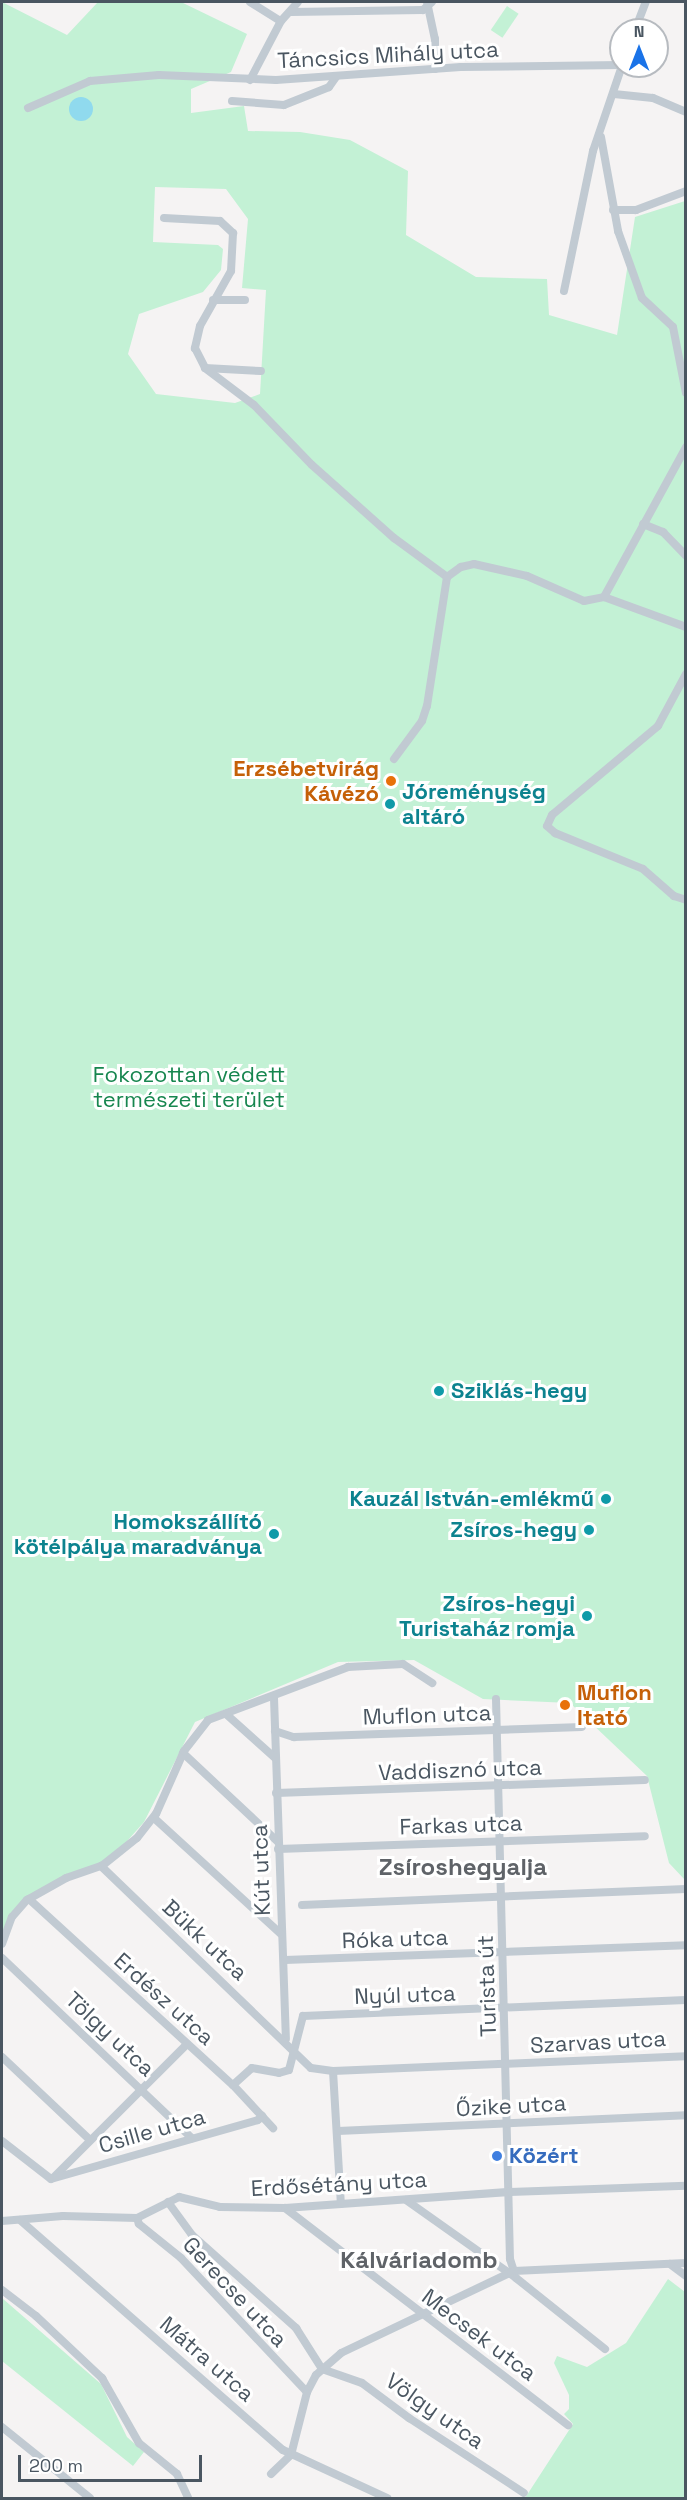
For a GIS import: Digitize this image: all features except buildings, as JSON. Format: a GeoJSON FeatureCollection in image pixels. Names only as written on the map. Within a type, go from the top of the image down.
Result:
{"type":"FeatureCollection","features":[{"type":"Feature","properties":{"kind":"street"},"geometry":{"type":"LineString","coordinates":[[250,2],[281,21]]}},
{"type":"Feature","properties":{"kind":"street","name":"Táncsics Mihály utca"},"geometry":{"type":"LineString","coordinates":[[298,2],[281,21],[250,80],[336,77],[435,69],[609,65]]}},
{"type":"Feature","properties":{"kind":"street"},"geometry":{"type":"LineString","coordinates":[[640,18],[646,2]]}},
{"type":"Feature","properties":{"kind":"street"},"geometry":{"type":"LineString","coordinates":[[291,12],[423,10],[429,3]]}},
{"type":"Feature","properties":{"kind":"street"},"geometry":{"type":"LineString","coordinates":[[429,3],[435,39],[435,69]]}},
{"type":"Feature","properties":{"kind":"street"},"geometry":{"type":"LineString","coordinates":[[28,108],[90,81],[159,75],[250,80]]}},
{"type":"Feature","properties":{"kind":"street"},"geometry":{"type":"LineString","coordinates":[[231,101],[284,105],[329,87],[336,77]]}},
{"type":"Feature","properties":{"kind":"street"},"geometry":{"type":"LineString","coordinates":[[564,291],[593,152],[601,137],[618,78]]}},
{"type":"Feature","properties":{"kind":"street"},"geometry":{"type":"LineString","coordinates":[[614,94],[653,98],[686,112]]}},
{"type":"Feature","properties":{"kind":"street"},"geometry":{"type":"LineString","coordinates":[[601,137],[613,210],[638,290],[673,327],[686,393]]}},
{"type":"Feature","properties":{"kind":"street"},"geometry":{"type":"LineString","coordinates":[[613,210],[636,210],[686,191]]}},
{"type":"Feature","properties":{"kind":"street"},"geometry":{"type":"LineString","coordinates":[[164,218],[220,221],[232,230],[231,271],[213,300],[195,348],[205,368],[254,405],[312,465],[394,538],[447,577]]}},
{"type":"Feature","properties":{"kind":"street"},"geometry":{"type":"LineString","coordinates":[[213,300],[245,300]]}},
{"type":"Feature","properties":{"kind":"street"},"geometry":{"type":"LineString","coordinates":[[205,368],[261,372]]}},
{"type":"Feature","properties":{"kind":"street"},"geometry":{"type":"LineString","coordinates":[[604,597],[686,447]]}},
{"type":"Feature","properties":{"kind":"street"},"geometry":{"type":"LineString","coordinates":[[643,524],[663,532],[686,556]]}},
{"type":"Feature","properties":{"kind":"street"},"geometry":{"type":"LineString","coordinates":[[394,759],[422,720],[427,706],[447,577],[461,567],[474,564],[528,576],[584,601],[604,597],[686,627]]}},
{"type":"Feature","properties":{"kind":"street"},"geometry":{"type":"LineString","coordinates":[[686,674],[658,726],[552,815],[547,826],[555,833],[643,869],[674,896],[686,900]]}},
{"type":"Feature","properties":{"kind":"street"},"geometry":{"type":"LineString","coordinates":[[2,1944],[12,1917],[29,1899],[66,1878],[101,1866],[134,1842],[154,1818],[183,1753],[202,1725],[350,1666],[403,1664],[432,1683]]}},
{"type":"Feature","properties":{"kind":"street","name":"Kút utca"},"geometry":{"type":"LineString","coordinates":[[278,1696],[274,1731],[281,1934],[285,1960],[286,2039]]}},
{"type":"Feature","properties":{"kind":"street","name":"Turista út"},"geometry":{"type":"LineString","coordinates":[[496,1699],[509,2124],[511,2272]]}},
{"type":"Feature","properties":{"kind":"street"},"geometry":{"type":"LineString","coordinates":[[226,1714],[275,1758]]}},
{"type":"Feature","properties":{"kind":"street","name":"Muflon utca"},"geometry":{"type":"LineString","coordinates":[[274,1731],[294,1737],[582,1727]]}},
{"type":"Feature","properties":{"kind":"street"},"geometry":{"type":"LineString","coordinates":[[183,1753],[278,1846]]}},
{"type":"Feature","properties":{"kind":"street","name":"Vaddisznó utca"},"geometry":{"type":"LineString","coordinates":[[276,1793],[499,1788],[645,1780]]}},
{"type":"Feature","properties":{"kind":"street"},"geometry":{"type":"LineString","coordinates":[[154,1818],[281,1934]]}},
{"type":"Feature","properties":{"kind":"street","name":"Farkas utca"},"geometry":{"type":"LineString","coordinates":[[278,1846],[501,1842],[645,1836]]}},
{"type":"Feature","properties":{"kind":"street","name":"Bükk utca"},"geometry":{"type":"LineString","coordinates":[[101,1866],[286,2039],[292,2048]]}},
{"type":"Feature","properties":{"kind":"street"},"geometry":{"type":"LineString","coordinates":[[302,1905],[686,1888]]}},
{"type":"Feature","properties":{"kind":"street","name":"Erdész utca"},"geometry":{"type":"LineString","coordinates":[[29,1899],[232,2085],[273,2128]]}},
{"type":"Feature","properties":{"kind":"street","name":"Róka utca"},"geometry":{"type":"LineString","coordinates":[[285,1960],[686,1945]]}},
{"type":"Feature","properties":{"kind":"street","name":"Tölgy utca"},"geometry":{"type":"LineString","coordinates":[[2,1958],[142,2088],[192,2138]]}},
{"type":"Feature","properties":{"kind":"street","name":"Nyúl utca"},"geometry":{"type":"LineString","coordinates":[[292,2048],[303,2016],[506,2010],[686,2000]]}},
{"type":"Feature","properties":{"kind":"street"},"geometry":{"type":"LineString","coordinates":[[2,2140],[51,2179],[187,2044]]}},
{"type":"Feature","properties":{"kind":"street"},"geometry":{"type":"LineString","coordinates":[[232,2085],[252,2068],[285,2073],[291,2066],[292,2048]]}},
{"type":"Feature","properties":{"kind":"street","name":"Szarvas utca"},"geometry":{"type":"LineString","coordinates":[[292,2048],[305,2064],[333,2071],[686,2056]]}},
{"type":"Feature","properties":{"kind":"street"},"geometry":{"type":"LineString","coordinates":[[2,2057],[90,2140]]}},
{"type":"Feature","properties":{"kind":"street"},"geometry":{"type":"LineString","coordinates":[[333,2071],[341,2204]]}},
{"type":"Feature","properties":{"kind":"street","name":"Őzike utca"},"geometry":{"type":"LineString","coordinates":[[338,2131],[686,2115]]}},
{"type":"Feature","properties":{"kind":"street","name":"Csille utca"},"geometry":{"type":"LineString","coordinates":[[51,2179],[258,2120],[262,2116]]}},
{"type":"Feature","properties":{"kind":"street","name":"Erdősétány utca"},"geometry":{"type":"LineString","coordinates":[[2,2221],[63,2216],[137,2218],[168,2202],[185,2197],[220,2207],[285,2208],[510,2192],[686,2186]]}},
{"type":"Feature","properties":{"kind":"street"},"geometry":{"type":"LineString","coordinates":[[406,2200],[511,2272],[604,2349]]}},
{"type":"Feature","properties":{"kind":"street","name":"Gerecse utca"},"geometry":{"type":"LineString","coordinates":[[168,2202],[192,2235],[296,2328],[322,2368]]}},
{"type":"Feature","properties":{"kind":"street","name":"Mecsek utca"},"geometry":{"type":"LineString","coordinates":[[285,2208],[568,2425]]}},
{"type":"Feature","properties":{"kind":"street","name":"Gerecse utca"},"geometry":{"type":"LineString","coordinates":[[137,2218],[139,2224],[181,2258],[307,2392]]}},
{"type":"Feature","properties":{"kind":"street","name":"Mátra utca"},"geometry":{"type":"LineString","coordinates":[[20,2220],[291,2455],[387,2499]]}},
{"type":"Feature","properties":{"kind":"street"},"geometry":{"type":"LineString","coordinates":[[271,2474],[291,2455],[307,2392],[322,2368],[341,2353],[511,2272],[686,2263]]}},
{"type":"Feature","properties":{"kind":"street"},"geometry":{"type":"LineString","coordinates":[[670,2264],[686,2276]]}},
{"type":"Feature","properties":{"kind":"street"},"geometry":{"type":"LineString","coordinates":[[2,2290],[36,2316],[102,2378],[139,2443],[177,2474],[188,2499]]}},
{"type":"Feature","properties":{"kind":"street","name":"Völgy utca"},"geometry":{"type":"LineString","coordinates":[[322,2368],[362,2383],[409,2418],[524,2493]]}},
{"type":"Feature","properties":{"kind":"street"},"geometry":{"type":"LineString","coordinates":[[2,2427],[90,2499]]}},
{"type":"Feature","properties":{"kind":"green space","name":"Fokozottan védett természeti terület"},"geometry":{"type":"Polygon","coordinates":[[[2,2],[67,35],[98,2],[181,2],[247,34],[231,72],[191,89],[191,113],[244,106],[248,131],[300,132],[350,140],[408,171],[406,235],[476,277],[547,279],[549,315],[617,335],[635,217],[685,201],[685,1880],[669,1863],[647,1776],[570,1703],[483,1699],[414,1660],[338,1662],[195,1722],[144,1822],[112,1858],[27,1898],[2,1934],[2,2]],[[155,187],[153,242],[218,245],[223,249],[221,270],[203,292],[139,314],[128,354],[156,394],[235,403],[260,394],[266,290],[242,288],[248,219],[226,189],[155,187]]]}},
{"type":"Feature","properties":{"kind":"green space"},"geometry":{"type":"Polygon","coordinates":[[[507,6],[519,14],[502,38],[491,30],[507,6]]]}},
{"type":"Feature","properties":{"kind":"green space"},"geometry":{"type":"Polygon","coordinates":[[[668,2279],[685,2292],[685,2498],[525,2498],[573,2424],[564,2414],[569,2409],[569,2395],[554,2363],[557,2356],[587,2367],[626,2343],[668,2279]]]}},
{"type":"Feature","properties":{"kind":"green space"},"geometry":{"type":"Polygon","coordinates":[[[2,2298],[101,2384],[127,2437],[144,2452],[133,2466],[2,2361],[2,2298]]]}},
{"type":"Feature","properties":{"kind":"water"},"geometry":{"type":"Polygon","coordinates":[[[81,97],[86,98],[92,104],[92,114],[86,120],[81,121],[76,120],[70,114],[69,109],[70,104],[76,98],[81,97]]]}},
{"type":"Feature","properties":{"kind":"place","name":"Erzsébetvirág Kávézó"},"geometry":{"type":"Point","coordinates":[391,781]}},
{"type":"Feature","properties":{"kind":"place","name":"Jóreménység altáró"},"geometry":{"type":"Point","coordinates":[390,804]}},
{"type":"Feature","properties":{"kind":"place","name":"Sziklás-hegy"},"geometry":{"type":"Point","coordinates":[439,1391]}},
{"type":"Feature","properties":{"kind":"place","name":"Kauzál István-emlékmű"},"geometry":{"type":"Point","coordinates":[606,1499]}},
{"type":"Feature","properties":{"kind":"place","name":"Zsíros-hegy"},"geometry":{"type":"Point","coordinates":[589,1530]}},
{"type":"Feature","properties":{"kind":"place","name":"Homokszállító kötélpálya maradványa"},"geometry":{"type":"Point","coordinates":[274,1534]}},
{"type":"Feature","properties":{"kind":"place","name":"Zsíros-hegyi Turistaház romja"},"geometry":{"type":"Point","coordinates":[587,1616]}},
{"type":"Feature","properties":{"kind":"place","name":"Muflon Itató"},"geometry":{"type":"Point","coordinates":[565,1705]}},
{"type":"Feature","properties":{"kind":"place","name":"Közért"},"geometry":{"type":"Point","coordinates":[497,2156]}},
{"type":"Feature","properties":{"kind":"district","name":"Zsíroshegyalja"},"geometry":{"type":"Point","coordinates":[463,1867]}},
{"type":"Feature","properties":{"kind":"district","name":"Kálváriadomb"},"geometry":{"type":"Point","coordinates":[419,2260]}}]}
